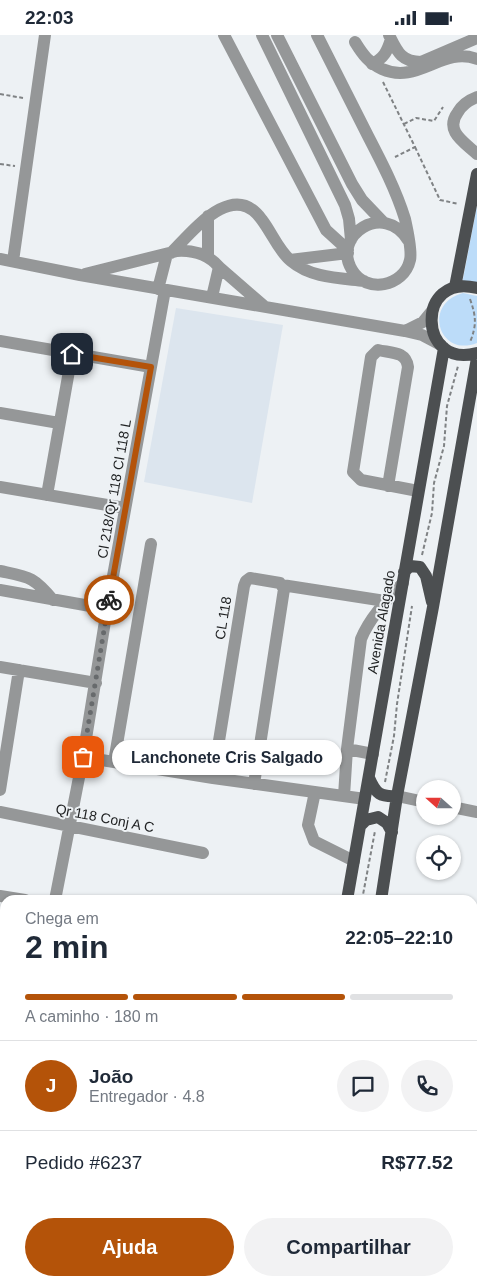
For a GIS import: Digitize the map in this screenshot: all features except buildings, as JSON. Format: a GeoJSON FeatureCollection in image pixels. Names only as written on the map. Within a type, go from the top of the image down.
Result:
{"type":"FeatureCollection","features":[{"type":"Feature","properties":{"kind":"main road"},"geometry":{"type":"LineString","coordinates":[[455,287],[477,174]]}},
{"type":"Feature","properties":{"kind":"main road"},"geometry":{"type":"LineString","coordinates":[[477,288],[455,287],[438,299],[432,311],[431,323],[434,335],[442,347],[454,353],[465,355],[477,353]]}},
{"type":"Feature","properties":{"kind":"main road","name":"Avenida Alagado"},"geometry":{"type":"LineString","coordinates":[[348,895],[442,347]]}},
{"type":"Feature","properties":{"kind":"main road"},"geometry":{"type":"LineString","coordinates":[[382,895],[477,358]]}},
{"type":"Feature","properties":{"kind":"main road"},"geometry":{"type":"LineString","coordinates":[[404,577],[410,566],[420,567],[426,577],[433,607]]}},
{"type":"Feature","properties":{"kind":"main road"},"geometry":{"type":"LineString","coordinates":[[369,779],[374,790],[379,794],[389,797],[398,796]]}},
{"type":"Feature","properties":{"kind":"main road"},"geometry":{"type":"LineString","coordinates":[[360,826],[366,820],[378,817],[387,823],[392,832]]}},
{"type":"Feature","properties":{"kind":"street"},"geometry":{"type":"LineString","coordinates":[[45,35],[25,168],[6,260],[80,275],[405,331],[422,335],[442,347]]}},
{"type":"Feature","properties":{"kind":"street"},"geometry":{"type":"LineString","coordinates":[[224,35],[326,230],[349,248]]}},
{"type":"Feature","properties":{"kind":"street"},"geometry":{"type":"LineString","coordinates":[[262,35],[345,205],[349,219],[349,248],[352,270],[364,281]]}},
{"type":"Feature","properties":{"kind":"street"},"geometry":{"type":"LineString","coordinates":[[277,35],[352,184],[362,200],[383,222],[398,228],[408,240]]}},
{"type":"Feature","properties":{"kind":"street"},"geometry":{"type":"LineString","coordinates":[[169,254],[208,216],[223,207],[235,204],[247,206],[256,211],[278,246],[290,260],[304,270],[324,277],[383,285],[392,283],[401,277],[407,269],[410,260],[410,250],[405,221],[389,177],[317,35]]}},
{"type":"Feature","properties":{"kind":"street"},"geometry":{"type":"LineString","coordinates":[[390,37],[399,53],[412,62],[421,62],[477,38]]}},
{"type":"Feature","properties":{"kind":"street"},"geometry":{"type":"LineString","coordinates":[[372,64],[381,59],[386,53],[390,37]]}},
{"type":"Feature","properties":{"kind":"street"},"geometry":{"type":"LineString","coordinates":[[355,42],[363,56],[372,64],[398,74],[412,73],[451,57],[461,56],[477,59]]}},
{"type":"Feature","properties":{"kind":"street"},"geometry":{"type":"LineString","coordinates":[[477,97],[461,106],[452,124],[458,138],[477,154]]}},
{"type":"Feature","properties":{"kind":"street"},"geometry":{"type":"LineString","coordinates":[[208,216],[208,256]]}},
{"type":"Feature","properties":{"kind":"street"},"geometry":{"type":"LineString","coordinates":[[349,248],[356,232],[364,226],[383,222]]}},
{"type":"Feature","properties":{"kind":"street"},"geometry":{"type":"LineString","coordinates":[[290,260],[349,248]]}},
{"type":"Feature","properties":{"kind":"street"},"geometry":{"type":"LineString","coordinates":[[80,275],[188,251],[208,256],[264,306]]}},
{"type":"Feature","properties":{"kind":"street","name":"Cl 218/Qr 118 Cl 118 L"},"geometry":{"type":"LineString","coordinates":[[57,895],[96,683],[107,609],[151,367],[161,289],[169,254]]}},
{"type":"Feature","properties":{"kind":"street"},"geometry":{"type":"LineString","coordinates":[[212,297],[219,267]]}},
{"type":"Feature","properties":{"kind":"street"},"geometry":{"type":"LineString","coordinates":[[405,331],[423,321],[432,311]]}},
{"type":"Feature","properties":{"kind":"street"},"geometry":{"type":"LineString","coordinates":[[0,341],[151,367]]}},
{"type":"Feature","properties":{"kind":"street"},"geometry":{"type":"LineString","coordinates":[[388,486],[408,362],[403,356],[378,351],[371,357],[353,473],[361,481],[388,486],[418,491]]}},
{"type":"Feature","properties":{"kind":"street"},"geometry":{"type":"LineString","coordinates":[[47,495],[72,354]]}},
{"type":"Feature","properties":{"kind":"street"},"geometry":{"type":"LineString","coordinates":[[0,413],[59,423]]}},
{"type":"Feature","properties":{"kind":"street"},"geometry":{"type":"LineString","coordinates":[[0,487],[125,509]]}},
{"type":"Feature","properties":{"kind":"street"},"geometry":{"type":"LineString","coordinates":[[114,762],[151,544]]}},
{"type":"Feature","properties":{"kind":"street"},"geometry":{"type":"LineString","coordinates":[[0,571],[31,577],[53,600]]}},
{"type":"Feature","properties":{"kind":"street"},"geometry":{"type":"LineString","coordinates":[[344,796],[347,749],[357,658],[361,639],[366,626],[404,577]]}},
{"type":"Feature","properties":{"kind":"street","name":"CL 118"},"geometry":{"type":"LineString","coordinates":[[213,778],[244,586],[250,578],[280,583],[282,585]]}},
{"type":"Feature","properties":{"kind":"street"},"geometry":{"type":"LineString","coordinates":[[254,784],[284,589],[282,585],[385,601]]}},
{"type":"Feature","properties":{"kind":"street"},"geometry":{"type":"LineString","coordinates":[[0,590],[107,609]]}},
{"type":"Feature","properties":{"kind":"street"},"geometry":{"type":"LineString","coordinates":[[0,667],[96,683]]}},
{"type":"Feature","properties":{"kind":"street"},"geometry":{"type":"LineString","coordinates":[[0,790],[4,740],[19,670]]}},
{"type":"Feature","properties":{"kind":"street"},"geometry":{"type":"LineString","coordinates":[[347,749],[373,754]]}},
{"type":"Feature","properties":{"kind":"street"},"geometry":{"type":"LineString","coordinates":[[83,757],[213,778],[365,799]]}},
{"type":"Feature","properties":{"kind":"street"},"geometry":{"type":"LineString","coordinates":[[315,792],[308,825],[314,841],[354,861]]}},
{"type":"Feature","properties":{"kind":"street"},"geometry":{"type":"LineString","coordinates":[[398,796],[416,800]]}},
{"type":"Feature","properties":{"kind":"street"},"geometry":{"type":"LineString","coordinates":[[461,809],[477,812]]}},
{"type":"Feature","properties":{"kind":"street","name":"Qr 118 Conj A C"},"geometry":{"type":"LineString","coordinates":[[0,813],[203,853]]}},
{"type":"Feature","properties":{"kind":"path"},"geometry":{"type":"LineString","coordinates":[[383,82],[440,200],[471,206]]}},
{"type":"Feature","properties":{"kind":"path"},"geometry":{"type":"LineString","coordinates":[[0,93],[36,101]]}},
{"type":"Feature","properties":{"kind":"path"},"geometry":{"type":"LineString","coordinates":[[404,123],[416,118],[434,121],[443,107]]}},
{"type":"Feature","properties":{"kind":"path"},"geometry":{"type":"LineString","coordinates":[[395,157],[415,147]]}},
{"type":"Feature","properties":{"kind":"path"},"geometry":{"type":"LineString","coordinates":[[0,164],[25,168]]}},
{"type":"Feature","properties":{"kind":"shaded area"},"geometry":{"type":"Polygon","coordinates":[[[477,206],[477,286],[462,284],[477,206]]]}},
{"type":"Feature","properties":{"kind":"shaded area"},"geometry":{"type":"Polygon","coordinates":[[[463,293],[477,296],[477,343],[464,346],[453,343],[445,337],[440,328],[439,318],[443,308],[450,299],[463,293]]]}},
{"type":"Feature","properties":{"kind":"shaded area"},"geometry":{"type":"Polygon","coordinates":[[[176,308],[283,325],[252,503],[144,482],[176,308]]]}},
{"type":"Feature","properties":{"kind":"way so far"},"geometry":{"type":"LineString","coordinates":[[83,757],[109,600]]}},
{"type":"Feature","properties":{"kind":"place","name":"Lanchonete Cris Salgado"},"geometry":{"type":"Point","coordinates":[83,757]}},
{"type":"Feature","properties":{"kind":"route"},"geometry":{"type":"LineString","coordinates":[[72,354],[151,367],[109,600]]}}]}
